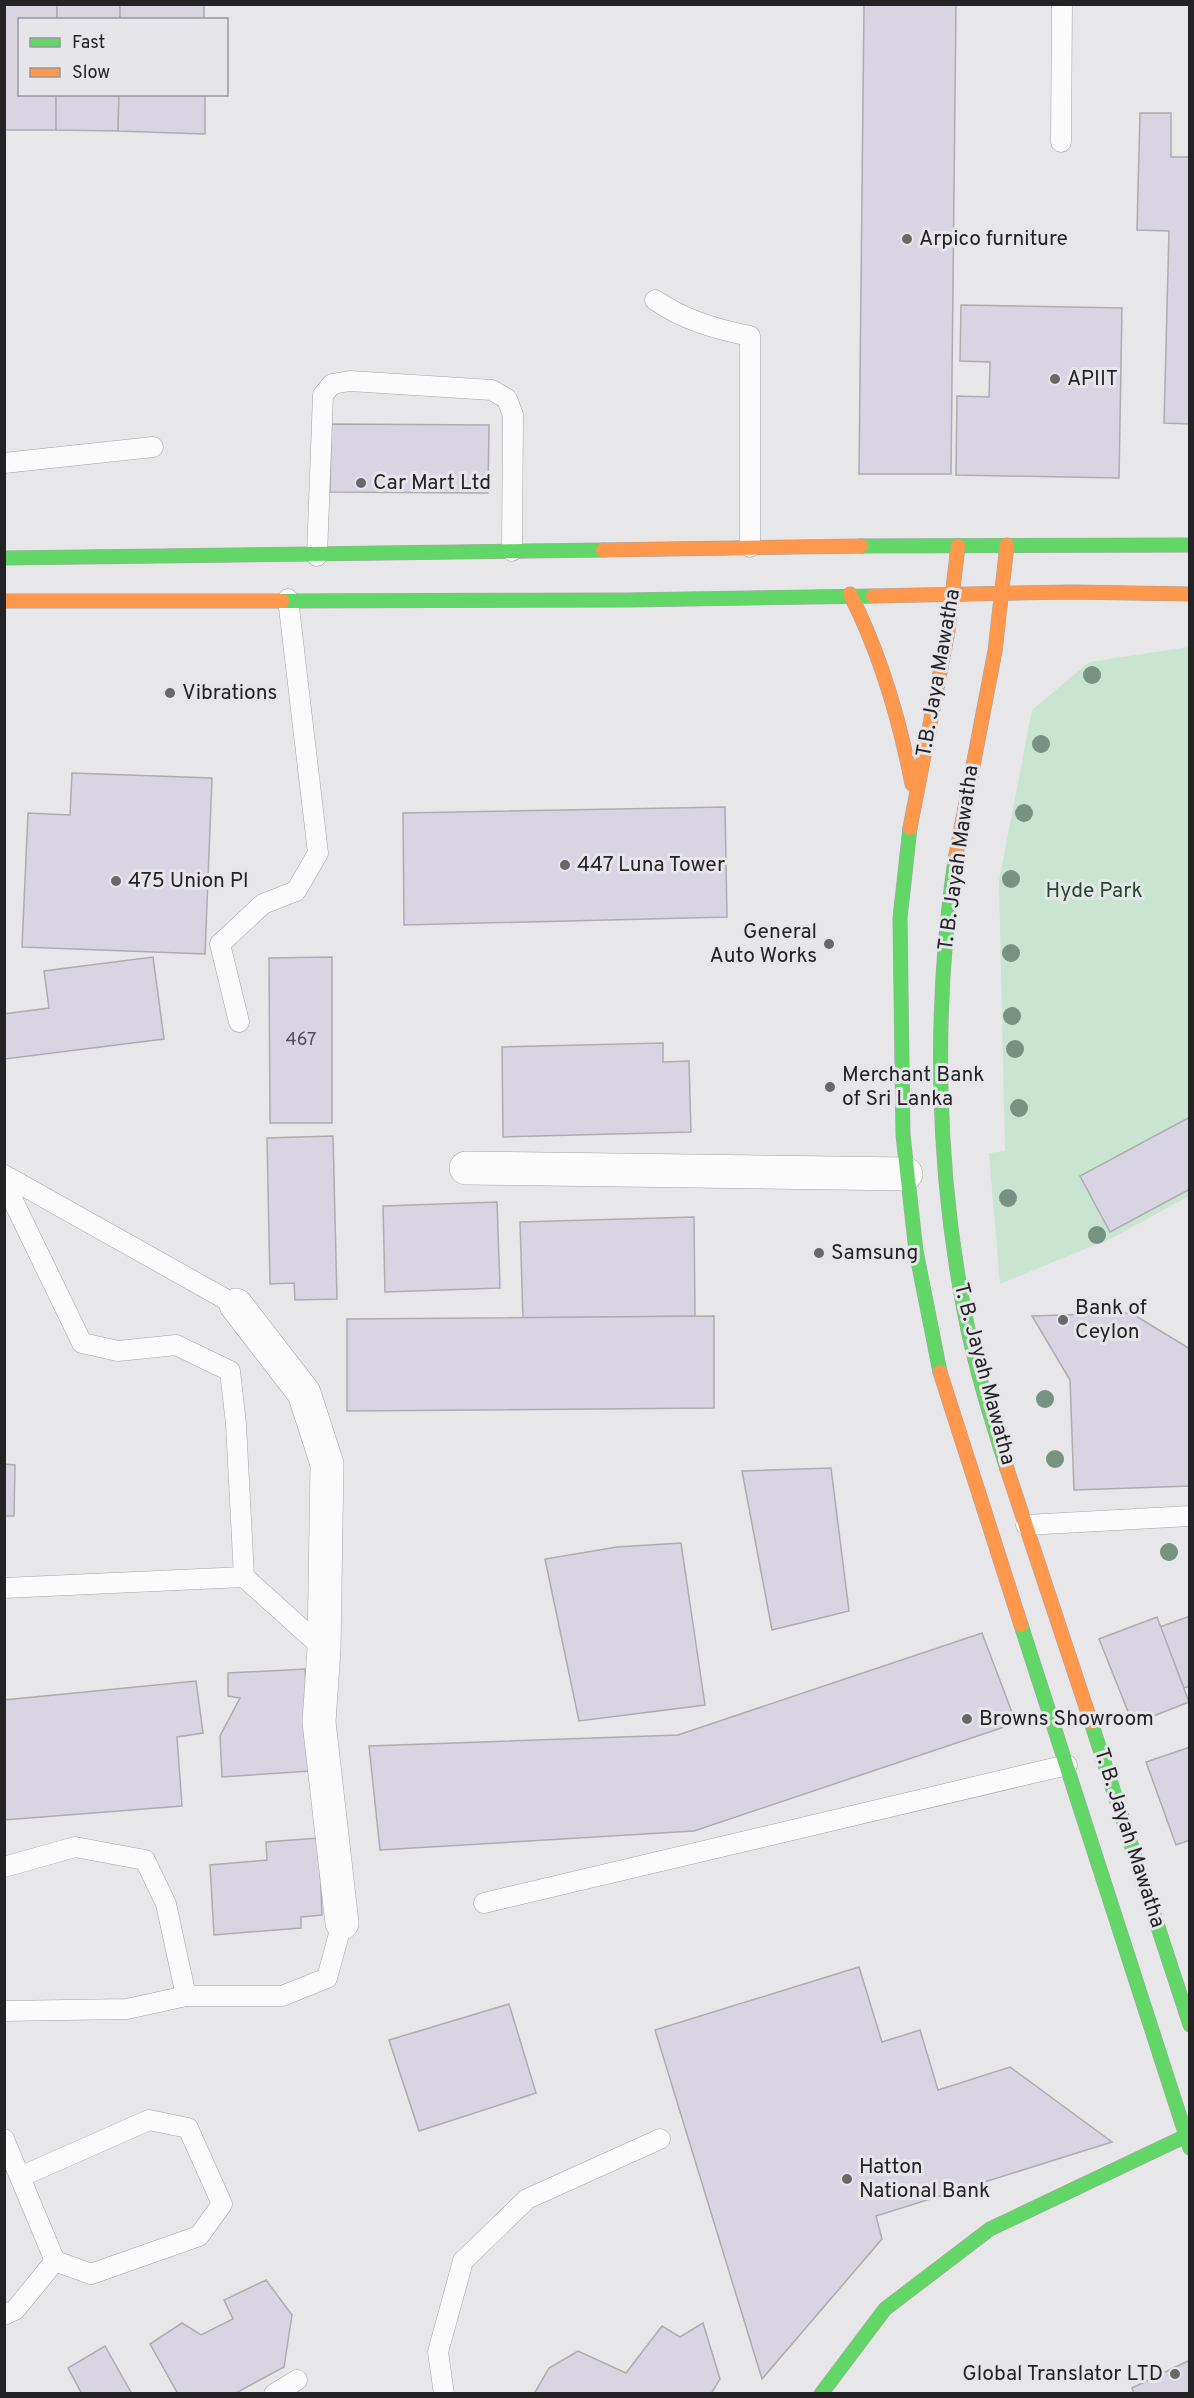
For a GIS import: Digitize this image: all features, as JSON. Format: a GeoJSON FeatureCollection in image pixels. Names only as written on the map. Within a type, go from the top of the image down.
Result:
{"type":"FeatureCollection","features":[{"type":"Feature","properties":{"kind":"main road"},"geometry":{"type":"LineString","coordinates":[[1003,593],[1007,545]]}},
{"type":"Feature","properties":{"kind":"main road"},"geometry":{"type":"LineString","coordinates":[[4,558],[317,556],[750,547],[1190,545]]}},
{"type":"Feature","properties":{"kind":"main road","name":"T.B. Jaya Mawatha"},"geometry":{"type":"LineString","coordinates":[[915,800],[956,595],[958,546]]}},
{"type":"Feature","properties":{"kind":"main road","name":"T. B. Jayah Mawatha"},"geometry":{"type":"LineString","coordinates":[[1003,593],[994,658],[960,816],[950,890],[944,965],[944,1098],[950,1228],[959,1285],[975,1359],[1026,1525],[1182,1973],[1190,2025]]}},
{"type":"Feature","properties":{"kind":"main road"},"geometry":{"type":"LineString","coordinates":[[4,601],[628,600],[850,594],[1190,594]]}},
{"type":"Feature","properties":{"kind":"main road"},"geometry":{"type":"LineString","coordinates":[[850,594],[883,660],[903,735],[915,800]]}},
{"type":"Feature","properties":{"kind":"main road","name":"T. B. Jayah Mawatha"},"geometry":{"type":"LineString","coordinates":[[915,800],[902,886],[902,1062],[906,1174],[920,1278],[941,1375],[1188,2140]]}},
{"type":"Feature","properties":{"kind":"main road"},"geometry":{"type":"LineString","coordinates":[[821,2394],[885,2309],[990,2229],[1188,2140]]}},
{"type":"Feature","properties":{"kind":"street"},"geometry":{"type":"LineString","coordinates":[[466,1168],[906,1174]]}},
{"type":"Feature","properties":{"kind":"street"},"geometry":{"type":"LineString","coordinates":[[236,1305],[304,1393],[327,1464],[324,1649],[319,1722],[342,1923]]}},
{"type":"Feature","properties":{"kind":"lane"},"geometry":{"type":"LineString","coordinates":[[1061,142],[1062,4]]}},
{"type":"Feature","properties":{"kind":"lane"},"geometry":{"type":"LineString","coordinates":[[655,300],[675,314],[711,328],[750,336],[750,547]]}},
{"type":"Feature","properties":{"kind":"lane"},"geometry":{"type":"LineString","coordinates":[[317,556],[323,394],[332,384],[350,381],[492,390],[507,399],[513,415],[512,551]]}},
{"type":"Feature","properties":{"kind":"lane"},"geometry":{"type":"LineString","coordinates":[[4,463],[153,447]]}},
{"type":"Feature","properties":{"kind":"lane"},"geometry":{"type":"LineString","coordinates":[[239,1022],[220,944],[263,904],[296,891],[318,852],[288,599]]}},
{"type":"Feature","properties":{"kind":"lane"},"geometry":{"type":"LineString","coordinates":[[4,1175],[236,1305]]}},
{"type":"Feature","properties":{"kind":"lane"},"geometry":{"type":"LineString","coordinates":[[4,1182],[82,1343],[118,1351],[176,1345],[230,1371],[236,1424],[244,1577]]}},
{"type":"Feature","properties":{"kind":"lane"},"geometry":{"type":"LineString","coordinates":[[1026,1525],[1190,1516]]}},
{"type":"Feature","properties":{"kind":"lane"},"geometry":{"type":"LineString","coordinates":[[4,1588],[244,1577],[324,1649]]}},
{"type":"Feature","properties":{"kind":"lane"},"geometry":{"type":"LineString","coordinates":[[484,1903],[1067,1765]]}},
{"type":"Feature","properties":{"kind":"lane"},"geometry":{"type":"LineString","coordinates":[[4,1867],[75,1847],[145,1860],[166,1904],[186,1996]]}},
{"type":"Feature","properties":{"kind":"lane"},"geometry":{"type":"LineString","coordinates":[[4,2011],[128,2009],[186,1996],[282,1996],[327,1978],[342,1923]]}},
{"type":"Feature","properties":{"kind":"lane"},"geometry":{"type":"LineString","coordinates":[[4,2139],[55,2261],[91,2274],[199,2236],[222,2205],[188,2128],[149,2120],[20,2177]]}},
{"type":"Feature","properties":{"kind":"lane"},"geometry":{"type":"LineString","coordinates":[[444,2394],[438,2352],[463,2261],[527,2199],[660,2139]]}},
{"type":"Feature","properties":{"kind":"lane"},"geometry":{"type":"LineString","coordinates":[[4,2315],[15,2310],[55,2261]]}},
{"type":"Feature","properties":{"kind":"lane"},"geometry":{"type":"LineString","coordinates":[[274,2394],[297,2380]]}},
{"type":"Feature","properties":{"kind":"green space","name":"Hyde Park"},"geometry":{"type":"Polygon","coordinates":[[[1189,647],[1189,1196],[1114,1237],[1000,1284],[989,1153],[1005,1151],[999,881],[1032,710],[1089,662],[1189,647]]]}},
{"type":"Feature","properties":{"kind":"building"},"geometry":{"type":"Polygon","coordinates":[[[4,4],[57,4],[57,18],[18,18],[18,96],[56,96],[56,130],[4,130],[4,4]]]}},
{"type":"Feature","properties":{"kind":"building"},"geometry":{"type":"Polygon","coordinates":[[[57,4],[120,4],[120,18],[57,18],[57,4]]]}},
{"type":"Feature","properties":{"kind":"building"},"geometry":{"type":"Polygon","coordinates":[[[120,4],[204,4],[204,18],[120,18],[120,4]]]}},
{"type":"Feature","properties":{"kind":"building","name":"Arpico furniture"},"geometry":{"type":"Polygon","coordinates":[[[864,4],[956,4],[951,474],[859,474],[864,4]]]}},
{"type":"Feature","properties":{"kind":"building"},"geometry":{"type":"Polygon","coordinates":[[[56,96],[119,96],[118,131],[56,130],[56,96]]]}},
{"type":"Feature","properties":{"kind":"building"},"geometry":{"type":"Polygon","coordinates":[[[119,96],[205,96],[205,134],[118,131],[119,96]]]}},
{"type":"Feature","properties":{"kind":"building"},"geometry":{"type":"Polygon","coordinates":[[[1140,113],[1171,113],[1171,157],[1190,157],[1190,424],[1164,423],[1169,231],[1137,230],[1140,113]]]}},
{"type":"Feature","properties":{"kind":"building","name":"APIIT"},"geometry":{"type":"Polygon","coordinates":[[[961,305],[1122,308],[1119,478],[956,475],[957,396],[989,397],[990,362],[960,361],[961,305]]]}},
{"type":"Feature","properties":{"kind":"building"},"geometry":{"type":"Polygon","coordinates":[[[331,424],[489,425],[488,493],[330,492],[331,424]]]}},
{"type":"Feature","properties":{"kind":"building","name":"475 Union Pl"},"geometry":{"type":"Polygon","coordinates":[[[72,773],[212,778],[205,954],[22,947],[28,813],[70,815],[72,773]]]}},
{"type":"Feature","properties":{"kind":"building","name":"447 Luna Tower"},"geometry":{"type":"Polygon","coordinates":[[[725,807],[727,917],[404,925],[403,813],[725,807]]]}},
{"type":"Feature","properties":{"kind":"building"},"geometry":{"type":"Polygon","coordinates":[[[153,957],[164,1039],[5,1059],[4,1014],[49,1008],[44,971],[153,957]]]}},
{"type":"Feature","properties":{"kind":"building"},"geometry":{"type":"Polygon","coordinates":[[[332,957],[332,1123],[270,1123],[269,958],[332,957]]]}},
{"type":"Feature","properties":{"kind":"building"},"geometry":{"type":"Polygon","coordinates":[[[663,1043],[663,1062],[689,1061],[691,1132],[503,1137],[502,1047],[663,1043]]]}},
{"type":"Feature","properties":{"kind":"building"},"geometry":{"type":"Polygon","coordinates":[[[1190,1117],[1190,1189],[1110,1232],[1080,1176],[1190,1117]]]}},
{"type":"Feature","properties":{"kind":"building"},"geometry":{"type":"Polygon","coordinates":[[[333,1136],[337,1299],[295,1300],[294,1283],[270,1284],[267,1138],[333,1136]]]}},
{"type":"Feature","properties":{"kind":"building"},"geometry":{"type":"Polygon","coordinates":[[[497,1202],[500,1288],[385,1292],[383,1206],[497,1202]]]}},
{"type":"Feature","properties":{"kind":"building"},"geometry":{"type":"Polygon","coordinates":[[[694,1217],[695,1316],[523,1318],[520,1222],[694,1217]]]}},
{"type":"Feature","properties":{"kind":"building"},"geometry":{"type":"Polygon","coordinates":[[[1131,1313],[1190,1349],[1190,1486],[1074,1490],[1070,1380],[1032,1316],[1131,1313]]]}},
{"type":"Feature","properties":{"kind":"building"},"geometry":{"type":"Polygon","coordinates":[[[714,1316],[714,1408],[347,1411],[347,1319],[714,1316]]]}},
{"type":"Feature","properties":{"kind":"building"},"geometry":{"type":"Polygon","coordinates":[[[4,1464],[15,1465],[14,1516],[4,1516],[4,1464]]]}},
{"type":"Feature","properties":{"kind":"building"},"geometry":{"type":"Polygon","coordinates":[[[831,1468],[849,1611],[772,1630],[742,1471],[831,1468]]]}},
{"type":"Feature","properties":{"kind":"building"},"geometry":{"type":"Polygon","coordinates":[[[681,1543],[705,1705],[579,1721],[545,1559],[617,1547],[681,1543]]]}},
{"type":"Feature","properties":{"kind":"building"},"geometry":{"type":"Polygon","coordinates":[[[1190,1616],[1190,1686],[1184,1688],[1160,1627],[1190,1616]]]}},
{"type":"Feature","properties":{"kind":"building"},"geometry":{"type":"Polygon","coordinates":[[[1157,1617],[1189,1702],[1133,1724],[1099,1639],[1157,1617]]]}},
{"type":"Feature","properties":{"kind":"building"},"geometry":{"type":"Polygon","coordinates":[[[982,1633],[1016,1723],[694,1831],[380,1850],[369,1746],[678,1735],[982,1633]]]}},
{"type":"Feature","properties":{"kind":"building"},"geometry":{"type":"Polygon","coordinates":[[[305,1669],[310,1771],[222,1777],[220,1736],[240,1698],[228,1696],[228,1673],[305,1669]]]}},
{"type":"Feature","properties":{"kind":"building"},"geometry":{"type":"Polygon","coordinates":[[[196,1681],[203,1733],[177,1737],[182,1806],[4,1820],[4,1700],[196,1681]]]}},
{"type":"Feature","properties":{"kind":"building"},"geometry":{"type":"Polygon","coordinates":[[[1190,1747],[1190,1840],[1176,1845],[1146,1762],[1190,1747]]]}},
{"type":"Feature","properties":{"kind":"building"},"geometry":{"type":"Polygon","coordinates":[[[319,1838],[322,1915],[301,1917],[301,1928],[214,1935],[210,1865],[267,1860],[266,1842],[319,1838]]]}},
{"type":"Feature","properties":{"kind":"building","name":"Hatton National Bank"},"geometry":{"type":"Polygon","coordinates":[[[859,1967],[882,2042],[920,2030],[938,2090],[1010,2067],[1112,2142],[876,2216],[882,2239],[762,2379],[655,2030],[859,1967]]]}},
{"type":"Feature","properties":{"kind":"building"},"geometry":{"type":"Polygon","coordinates":[[[509,2004],[536,2093],[419,2131],[389,2040],[509,2004]]]}},
{"type":"Feature","properties":{"kind":"building"},"geometry":{"type":"Polygon","coordinates":[[[266,2280],[292,2315],[284,2367],[234,2394],[178,2394],[150,2344],[182,2323],[201,2335],[233,2319],[224,2300],[266,2280]]]}},
{"type":"Feature","properties":{"kind":"building"},"geometry":{"type":"Polygon","coordinates":[[[703,2323],[720,2379],[711,2394],[534,2394],[549,2368],[578,2351],[626,2373],[662,2326],[680,2337],[703,2323]]]}},
{"type":"Feature","properties":{"kind":"building"},"geometry":{"type":"Polygon","coordinates":[[[105,2346],[132,2394],[82,2394],[68,2368],[105,2346]]]}},
{"type":"Feature","properties":{"kind":"building","name":"Global Translator LTD"},"geometry":{"type":"Polygon","coordinates":[[[1190,2360],[1190,2394],[1134,2394],[1132,2388],[1190,2360]]]}},
{"type":"Feature","properties":{"kind":"traffic: fast"},"geometry":{"type":"LineString","coordinates":[[861,546],[1190,545]]}},
{"type":"Feature","properties":{"kind":"traffic: fast"},"geometry":{"type":"LineString","coordinates":[[4,558],[603,550]]}},
{"type":"Feature","properties":{"kind":"traffic: fast"},"geometry":{"type":"LineString","coordinates":[[282,601],[628,600],[873,596]]}},
{"type":"Feature","properties":{"kind":"traffic: fast"},"geometry":{"type":"LineString","coordinates":[[910,828],[900,918],[903,1135],[916,1251],[940,1372]]}},
{"type":"Feature","properties":{"kind":"traffic: fast"},"geometry":{"type":"LineString","coordinates":[[955,860],[943,973],[941,1031],[943,1146],[955,1259],[965,1315],[984,1392],[1007,1469]]}},
{"type":"Feature","properties":{"kind":"traffic: fast"},"geometry":{"type":"LineString","coordinates":[[1021,1625],[1190,2148]]}},
{"type":"Feature","properties":{"kind":"traffic: fast"},"geometry":{"type":"LineString","coordinates":[[1091,1722],[1190,2025]]}},
{"type":"Feature","properties":{"kind":"traffic: fast"},"geometry":{"type":"LineString","coordinates":[[821,2394],[885,2309],[990,2229],[1190,2134]]}},
{"type":"Feature","properties":{"kind":"traffic: slow"},"geometry":{"type":"LineString","coordinates":[[955,860],[995,651],[1007,545]]}},
{"type":"Feature","properties":{"kind":"traffic: slow"},"geometry":{"type":"LineString","coordinates":[[603,550],[861,546]]}},
{"type":"Feature","properties":{"kind":"traffic: slow"},"geometry":{"type":"LineString","coordinates":[[910,828],[948,631],[958,546]]}},
{"type":"Feature","properties":{"kind":"traffic: slow"},"geometry":{"type":"LineString","coordinates":[[873,596],[1071,592],[1190,594]]}},
{"type":"Feature","properties":{"kind":"traffic: slow"},"geometry":{"type":"LineString","coordinates":[[850,594],[871,640],[888,687],[912,784]]}},
{"type":"Feature","properties":{"kind":"traffic: slow"},"geometry":{"type":"LineString","coordinates":[[4,601],[282,601]]}},
{"type":"Feature","properties":{"kind":"traffic: slow"},"geometry":{"type":"LineString","coordinates":[[940,1372],[1021,1625]]}},
{"type":"Feature","properties":{"kind":"traffic: slow"},"geometry":{"type":"LineString","coordinates":[[1007,1469],[1091,1722]]}},
{"type":"Feature","properties":{"kind":"place","name":"Arpico furniture"},"geometry":{"type":"Point","coordinates":[907,239]}},
{"type":"Feature","properties":{"kind":"place","name":"APIIT"},"geometry":{"type":"Point","coordinates":[1055,379]}},
{"type":"Feature","properties":{"kind":"place","name":"Car Mart Ltd"},"geometry":{"type":"Point","coordinates":[361,483]}},
{"type":"Feature","properties":{"kind":"place","name":"Vibrations"},"geometry":{"type":"Point","coordinates":[170,693]}},
{"type":"Feature","properties":{"kind":"place","name":"447 Luna Tower"},"geometry":{"type":"Point","coordinates":[565,865]}},
{"type":"Feature","properties":{"kind":"place","name":"475 Union Pl"},"geometry":{"type":"Point","coordinates":[116,881]}},
{"type":"Feature","properties":{"kind":"place","name":"General Auto Works"},"geometry":{"type":"Point","coordinates":[829,944]}},
{"type":"Feature","properties":{"kind":"place","name":"Merchant Bank of Sri Lanka"},"geometry":{"type":"Point","coordinates":[830,1087]}},
{"type":"Feature","properties":{"kind":"place","name":"Samsung"},"geometry":{"type":"Point","coordinates":[819,1253]}},
{"type":"Feature","properties":{"kind":"place","name":"Bank of Ceylon"},"geometry":{"type":"Point","coordinates":[1063,1320]}},
{"type":"Feature","properties":{"kind":"place","name":"Browns Showroom"},"geometry":{"type":"Point","coordinates":[967,1719]}},
{"type":"Feature","properties":{"kind":"place","name":"Hatton National Bank"},"geometry":{"type":"Point","coordinates":[847,2179]}},
{"type":"Feature","properties":{"kind":"place","name":"Global Translator LTD"},"geometry":{"type":"Point","coordinates":[1175,2374]}}]}
